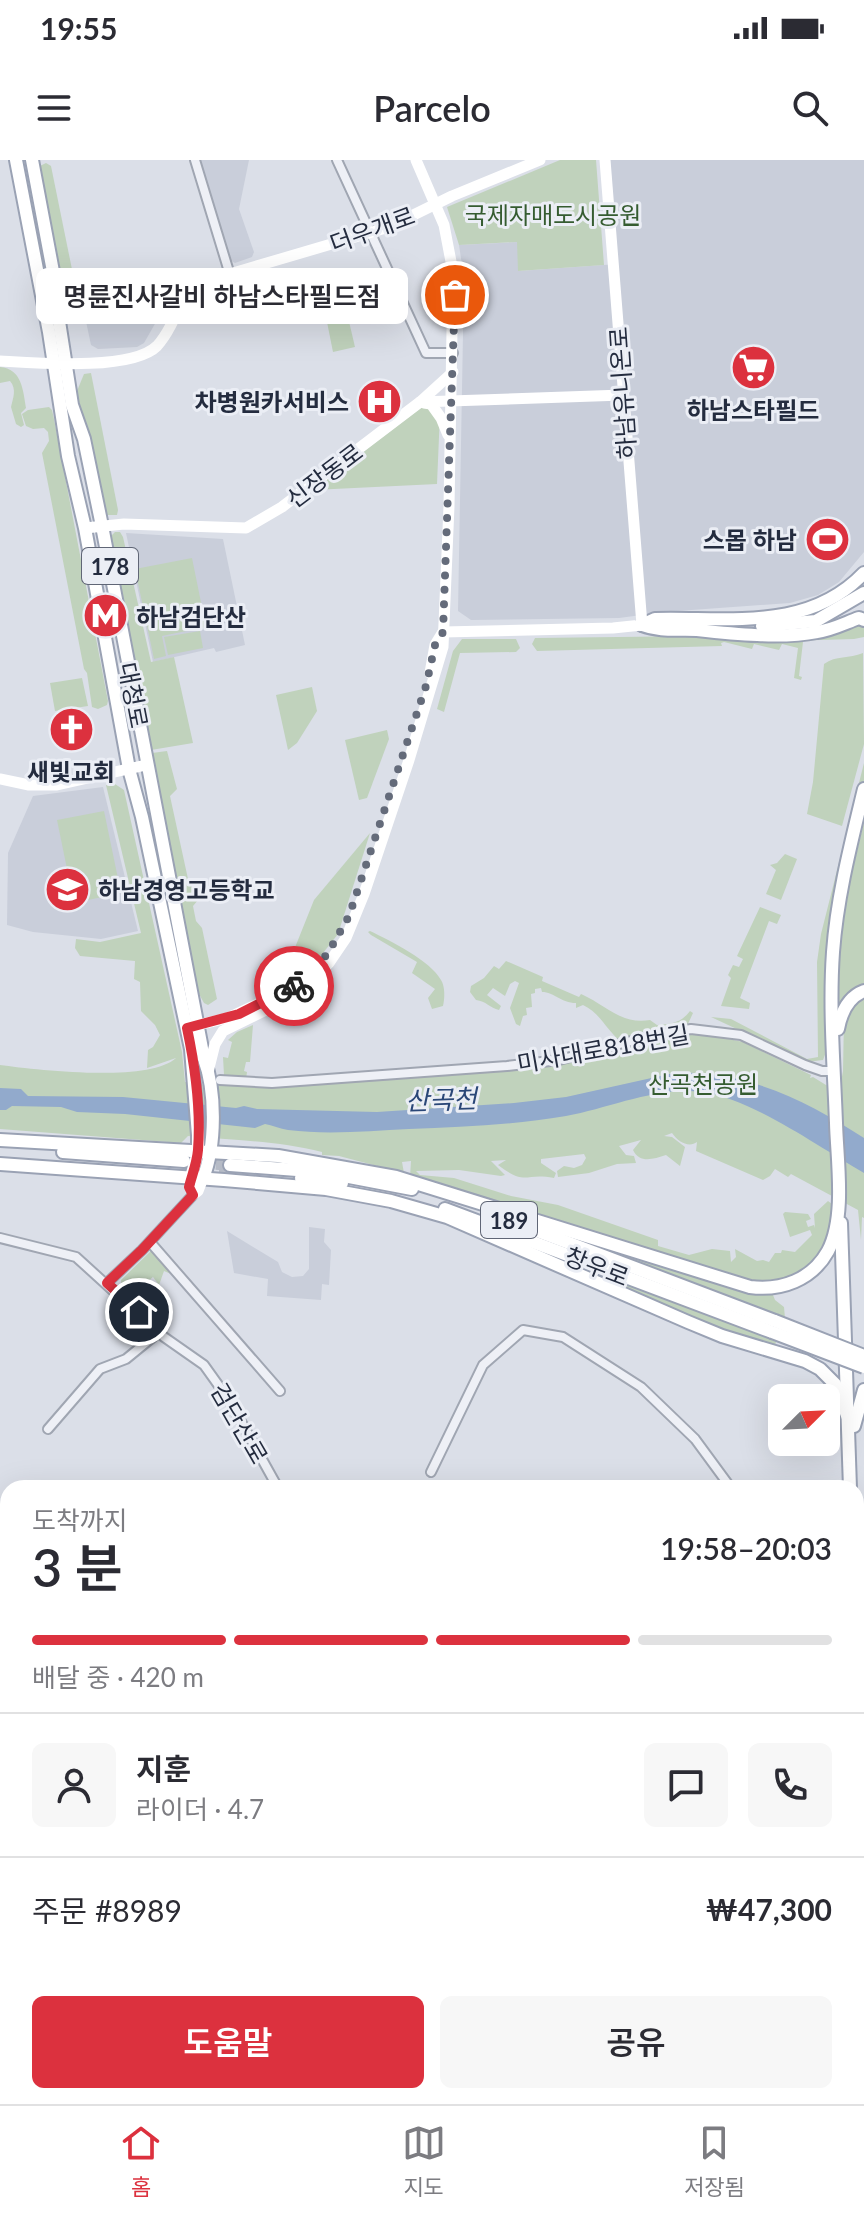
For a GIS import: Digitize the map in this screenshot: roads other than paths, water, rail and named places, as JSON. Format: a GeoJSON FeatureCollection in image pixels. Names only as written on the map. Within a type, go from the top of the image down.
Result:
{"type":"FeatureCollection","features":[{"type":"Feature","properties":{"kind":"main road","name":"대청로"},"geometry":{"type":"LineString","coordinates":[[16,160],[60,364],[84,439],[102,526],[192,1026],[195,1087],[205,1134]]}},
{"type":"Feature","properties":{"kind":"main road","name":"대청로"},"geometry":{"type":"LineString","coordinates":[[33,160],[58,298],[68,456],[85,528],[129,769],[192,1026],[215,1084]]}},
{"type":"Feature","properties":{"kind":"main road"},"geometry":{"type":"LineString","coordinates":[[208,1072],[215,1044],[223,1031],[304,987],[329,963],[346,938],[364,894],[436,677],[443,647],[453,372],[453,272],[444,225],[416,160]]}},
{"type":"Feature","properties":{"kind":"main road","name":"더우개로"},"geometry":{"type":"LineString","coordinates":[[0,361],[60,364],[107,362],[148,354],[160,343],[189,286],[370,233],[540,160]]}},
{"type":"Feature","properties":{"kind":"main road","name":"하남유니온로"},"geometry":{"type":"LineString","coordinates":[[605,160],[642,625]]}},
{"type":"Feature","properties":{"kind":"main road","name":"신장동로"},"geometry":{"type":"LineString","coordinates":[[85,528],[246,528],[282,507],[420,402],[453,372]]}},
{"type":"Feature","properties":{"kind":"main road"},"geometry":{"type":"LineString","coordinates":[[420,402],[623,395]]}},
{"type":"Feature","properties":{"kind":"main road"},"geometry":{"type":"LineString","coordinates":[[420,402],[431,404],[441,418],[451,443]]}},
{"type":"Feature","properties":{"kind":"main road"},"geometry":{"type":"LineString","coordinates":[[443,632],[613,628],[642,625],[655,619],[789,616],[843,593],[864,573]]}},
{"type":"Feature","properties":{"kind":"main road"},"geometry":{"type":"LineString","coordinates":[[642,625],[655,630],[695,630],[816,621],[864,593]]}},
{"type":"Feature","properties":{"kind":"main road"},"geometry":{"type":"LineString","coordinates":[[695,630],[725,634],[814,633],[859,618],[864,620]]}},
{"type":"Feature","properties":{"kind":"main road"},"geometry":{"type":"LineString","coordinates":[[192,1026],[228,1018],[282,993],[315,968],[336,941],[356,897],[426,686],[435,645],[443,632]]}},
{"type":"Feature","properties":{"kind":"main road"},"geometry":{"type":"LineString","coordinates":[[0,779],[29,785],[57,785],[146,765]]}},
{"type":"Feature","properties":{"kind":"main road"},"geometry":{"type":"LineString","coordinates":[[850,1480],[834,1087],[833,952],[841,892],[864,789]]}},
{"type":"Feature","properties":{"kind":"main road"},"geometry":{"type":"LineString","coordinates":[[834,1052],[843,1009],[864,991]]}},
{"type":"Feature","properties":{"kind":"main road","name":"178"},"geometry":{"type":"LineString","coordinates":[[190,1171],[204,1152],[215,1084]]}},
{"type":"Feature","properties":{"kind":"main road"},"geometry":{"type":"LineString","coordinates":[[0,1140],[278,1156],[396,1177],[762,1288],[789,1284],[822,1261],[832,1242],[838,1198]]}},
{"type":"Feature","properties":{"kind":"main road"},"geometry":{"type":"LineString","coordinates":[[0,1147],[326,1189],[391,1201],[447,1217],[722,1336],[805,1361],[820,1369],[835,1384],[848,1418]]}},
{"type":"Feature","properties":{"kind":"main road"},"geometry":{"type":"LineString","coordinates":[[0,1156],[190,1171]]}},
{"type":"Feature","properties":{"kind":"main road"},"geometry":{"type":"LineString","coordinates":[[0,1164],[190,1171]]}},
{"type":"Feature","properties":{"kind":"main road","name":"창우로"},"geometry":{"type":"LineString","coordinates":[[230,1169],[343,1183],[434,1206],[773,1327],[864,1367]]}},
{"type":"Feature","properties":{"kind":"main road"},"geometry":{"type":"LineString","coordinates":[[190,1171],[189,1187],[193,1195]]}},
{"type":"Feature","properties":{"kind":"main road"},"geometry":{"type":"LineString","coordinates":[[773,1327],[864,1356]]}},
{"type":"Feature","properties":{"kind":"main road"},"geometry":{"type":"LineString","coordinates":[[849,1452],[864,1390]]}},
{"type":"Feature","properties":{"kind":"street"},"geometry":{"type":"LineString","coordinates":[[195,160],[230,275]]}},
{"type":"Feature","properties":{"kind":"street"},"geometry":{"type":"LineString","coordinates":[[337,160],[426,353],[453,353]]}},
{"type":"Feature","properties":{"kind":"street","name":"미사대로818번길"},"geometry":{"type":"LineString","coordinates":[[215,1084],[272,1083],[559,1060],[650,1036],[691,1029],[741,1035],[805,1065],[822,1071],[834,1071]]}},
{"type":"Feature","properties":{"kind":"street"},"geometry":{"type":"LineString","coordinates":[[107,1283],[193,1195]]}},
{"type":"Feature","properties":{"kind":"street","name":"검단산로"},"geometry":{"type":"LineString","coordinates":[[0,1238],[76,1257],[159,1332],[198,1360],[229,1400],[274,1480]]}},
{"type":"Feature","properties":{"kind":"street"},"geometry":{"type":"LineString","coordinates":[[150,1242],[280,1391]]}},
{"type":"Feature","properties":{"kind":"street"},"geometry":{"type":"LineString","coordinates":[[431,1472],[483,1365],[523,1330],[563,1337],[641,1387],[695,1439],[725,1480]]}},
{"type":"Feature","properties":{"kind":"street"},"geometry":{"type":"LineString","coordinates":[[48,1429],[100,1369],[126,1359],[159,1332]]}},
{"type":"Feature","properties":{"kind":"water"},"geometry":{"type":"Polygon","coordinates":[[[674,1073],[700,1073],[750,1082],[820,1112],[864,1138],[864,1173],[763,1114],[721,1096],[702,1092],[668,1092],[527,1122],[348,1132],[303,1131],[265,1124],[255,1128],[77,1112],[61,1107],[12,1106],[0,1110],[0,1088],[21,1089],[28,1096],[123,1097],[236,1108],[377,1112],[566,1097],[674,1073]]]}},
{"type":"Feature","properties":{"kind":"tunnel"},"geometry":{"type":"LineString","coordinates":[[198,1162],[230,1165]]}},
{"type":"Feature","properties":{"kind":"tunnel"},"geometry":{"type":"LineString","coordinates":[[183,1170],[230,1173]]}},
{"type":"Feature","properties":{"kind":"place","name":"명륜진사갈비 하남스타필드점"},"geometry":{"type":"Point","coordinates":[455,295]}},
{"type":"Feature","properties":{"kind":"place","name":"하남스타필드"},"geometry":{"type":"Point","coordinates":[753,367]}},
{"type":"Feature","properties":{"kind":"place","name":"차병원카서비스"},"geometry":{"type":"Point","coordinates":[380,401]}},
{"type":"Feature","properties":{"kind":"place","name":"스몹 하남"},"geometry":{"type":"Point","coordinates":[828,539]}},
{"type":"Feature","properties":{"kind":"place","name":"하남검단산"},"geometry":{"type":"Point","coordinates":[105,616]}},
{"type":"Feature","properties":{"kind":"place","name":"새빛교회"},"geometry":{"type":"Point","coordinates":[71,729]}},
{"type":"Feature","properties":{"kind":"place","name":"하남경영고등학교"},"geometry":{"type":"Point","coordinates":[67,889]}},
{"type":"Feature","properties":{"kind":"park label","name":"국제자매도시공원"},"geometry":{"type":"Point","coordinates":[553,214]}},
{"type":"Feature","properties":{"kind":"park label","name":"산곡천공원"},"geometry":{"type":"Point","coordinates":[703,1083]}},
{"type":"Feature","properties":{"kind":"water label","name":"산곡천"},"geometry":{"type":"Point","coordinates":[441,1099]}}]}
